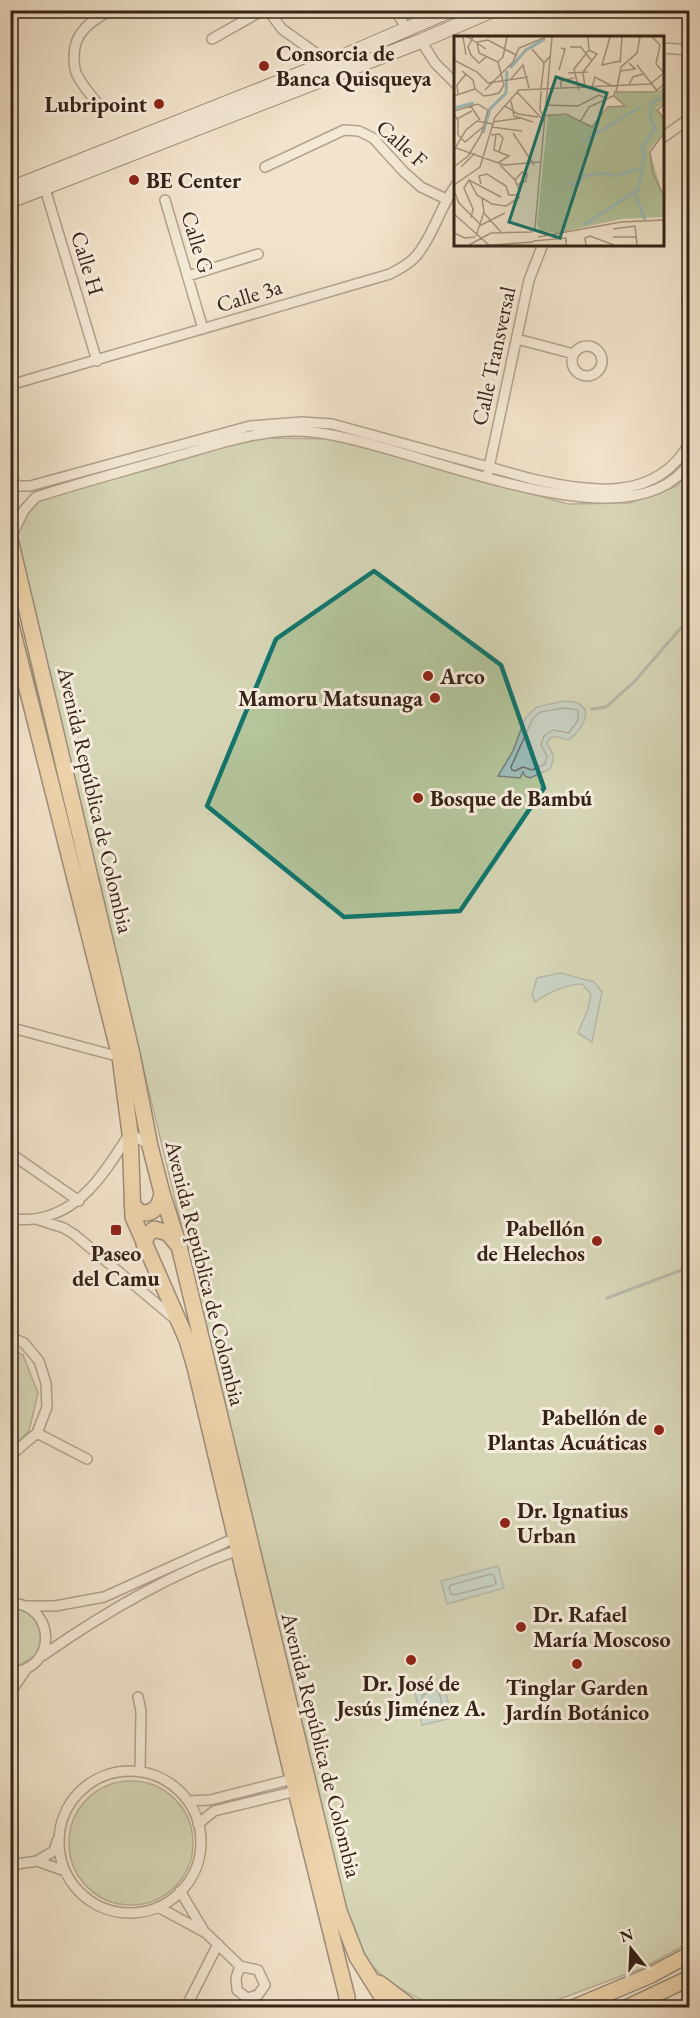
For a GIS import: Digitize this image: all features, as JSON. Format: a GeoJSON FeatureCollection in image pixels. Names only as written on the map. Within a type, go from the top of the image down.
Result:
{"type":"FeatureCollection","features":[{"type":"Feature","properties":{"kind":"main road"},"geometry":{"type":"LineString","coordinates":[[333,68],[407,29],[451,10]]}},
{"type":"Feature","properties":{"kind":"main road"},"geometry":{"type":"LineString","coordinates":[[10,201],[43,182],[333,68],[421,41],[493,10]]}},
{"type":"Feature","properties":{"kind":"main road"},"geometry":{"type":"LineString","coordinates":[[10,189],[43,182]]}},
{"type":"Feature","properties":{"kind":"main road","name":"Avenida República de Colombia"},"geometry":{"type":"LineString","coordinates":[[11,539],[18,599],[132,1054],[150,1146],[179,1246],[339,1911],[357,1957],[389,2007]]}},
{"type":"Feature","properties":{"kind":"main road","name":"Avenida República de Colombia"},"geometry":{"type":"LineString","coordinates":[[10,621],[120,1057],[130,1133],[133,1217],[187,1340],[195,1367],[294,1785],[349,2004]]}},
{"type":"Feature","properties":{"kind":"main road"},"geometry":{"type":"LineString","coordinates":[[132,1205],[141,1213],[154,1211],[158,1207],[162,1193]]}},
{"type":"Feature","properties":{"kind":"main road"},"geometry":{"type":"LineString","coordinates":[[144,1244],[149,1231],[160,1229],[168,1233],[179,1246]]}},
{"type":"Feature","properties":{"kind":"main road"},"geometry":{"type":"LineString","coordinates":[[573,2007],[651,1975],[690,1954]]}},
{"type":"Feature","properties":{"kind":"main road"},"geometry":{"type":"LineString","coordinates":[[369,1974],[412,2007]]}},
{"type":"Feature","properties":{"kind":"main road"},"geometry":{"type":"LineString","coordinates":[[626,2007],[690,1978]]}},
{"type":"Feature","properties":{"kind":"main road"},"geometry":{"type":"LineString","coordinates":[[375,2007],[377,1990]]}},
{"type":"Feature","properties":{"kind":"street"},"geometry":{"type":"LineString","coordinates":[[100,106],[77,75],[74,66],[74,47],[79,34],[85,27],[111,10]]}},
{"type":"Feature","properties":{"kind":"street"},"geometry":{"type":"LineString","coordinates":[[212,39],[263,10]]}},
{"type":"Feature","properties":{"kind":"street"},"geometry":{"type":"LineString","coordinates":[[268,10],[282,29],[333,68]]}},
{"type":"Feature","properties":{"kind":"street"},"geometry":{"type":"LineString","coordinates":[[395,10],[407,29]]}},
{"type":"Feature","properties":{"kind":"street"},"geometry":{"type":"LineString","coordinates":[[421,41],[435,63],[454,82]]}},
{"type":"Feature","properties":{"kind":"street"},"geometry":{"type":"LineString","coordinates":[[664,48],[690,50]]}},
{"type":"Feature","properties":{"kind":"street"},"geometry":{"type":"LineString","coordinates":[[664,137],[690,118]]}},
{"type":"Feature","properties":{"kind":"street","name":"Calle F"},"geometry":{"type":"LineString","coordinates":[[265,166],[344,130],[359,131],[373,138],[421,187],[446,199]]}},
{"type":"Feature","properties":{"kind":"street","name":"Calle H"},"geometry":{"type":"LineString","coordinates":[[43,182],[97,361]]}},
{"type":"Feature","properties":{"kind":"street","name":"Calle 3a"},"geometry":{"type":"LineString","coordinates":[[10,385],[390,274],[406,265],[420,252],[446,199],[454,188]]}},
{"type":"Feature","properties":{"kind":"street","name":"Calle G"},"geometry":{"type":"LineString","coordinates":[[165,200],[203,329]]}},
{"type":"Feature","properties":{"kind":"street","name":"Calle Transversal"},"geometry":{"type":"LineString","coordinates":[[488,473],[529,280],[542,246]]}},
{"type":"Feature","properties":{"kind":"street"},"geometry":{"type":"LineString","coordinates":[[188,276],[258,254]]}},
{"type":"Feature","properties":{"kind":"street"},"geometry":{"type":"LineString","coordinates":[[690,278],[687,298],[690,319]]}},
{"type":"Feature","properties":{"kind":"street"},"geometry":{"type":"LineString","coordinates":[[517,339],[574,354]]}},
{"type":"Feature","properties":{"kind":"street"},"geometry":{"type":"LineString","coordinates":[[10,482],[20,486],[30,486],[140,456],[223,438],[298,431],[359,437],[566,496],[625,497],[645,493],[665,484],[690,462]]}},
{"type":"Feature","properties":{"kind":"street"},"geometry":{"type":"LineString","coordinates":[[11,539],[24,510],[36,497],[142,466],[223,438]]}},
{"type":"Feature","properties":{"kind":"street"},"geometry":{"type":"LineString","coordinates":[[488,473],[595,489],[629,487],[656,478],[667,471],[676,463],[690,442]]}},
{"type":"Feature","properties":{"kind":"street"},"geometry":{"type":"LineString","coordinates":[[140,456],[142,466]]}},
{"type":"Feature","properties":{"kind":"street"},"geometry":{"type":"LineString","coordinates":[[10,1029],[66,1041],[120,1057]]}},
{"type":"Feature","properties":{"kind":"street"},"geometry":{"type":"LineString","coordinates":[[36,1219],[79,1201],[92,1188],[130,1133],[150,1146]]}},
{"type":"Feature","properties":{"kind":"street"},"geometry":{"type":"LineString","coordinates":[[10,1153],[79,1201]]}},
{"type":"Feature","properties":{"kind":"street"},"geometry":{"type":"LineString","coordinates":[[10,1219],[36,1219],[64,1228],[143,1291],[179,1324]]}},
{"type":"Feature","properties":{"kind":"street"},"geometry":{"type":"LineString","coordinates":[[10,1337],[24,1343],[39,1361],[46,1383],[47,1407],[37,1433],[10,1456]]}},
{"type":"Feature","properties":{"kind":"street"},"geometry":{"type":"LineString","coordinates":[[37,1433],[87,1459]]}},
{"type":"Feature","properties":{"kind":"street"},"geometry":{"type":"LineString","coordinates":[[10,1603],[55,1606],[104,1597],[236,1544]]}},
{"type":"Feature","properties":{"kind":"street"},"geometry":{"type":"LineString","coordinates":[[10,1693],[27,1668],[90,1622],[236,1544]]}},
{"type":"Feature","properties":{"kind":"street"},"geometry":{"type":"LineString","coordinates":[[28,1606],[37,1613],[43,1623],[46,1635],[42,1656]]}},
{"type":"Feature","properties":{"kind":"street"},"geometry":{"type":"LineString","coordinates":[[10,1672],[27,1668]]}},
{"type":"Feature","properties":{"kind":"street"},"geometry":{"type":"LineString","coordinates":[[138,1697],[141,1711],[140,1772]]}},
{"type":"Feature","properties":{"kind":"street"},"geometry":{"type":"LineString","coordinates":[[37,1862],[54,1851],[62,1821],[69,1806],[86,1787],[107,1775],[123,1772],[140,1772],[158,1777],[175,1787],[188,1801],[198,1824],[201,1842],[192,1877],[180,1891],[158,1907],[136,1912],[114,1911],[94,1903],[77,1889],[65,1871],[60,1854],[59,1837]]}},
{"type":"Feature","properties":{"kind":"street"},"geometry":{"type":"LineString","coordinates":[[188,1801],[210,1800],[294,1785]]}},
{"type":"Feature","properties":{"kind":"street"},"geometry":{"type":"LineString","coordinates":[[198,1824],[214,1811],[294,1785]]}},
{"type":"Feature","properties":{"kind":"street"},"geometry":{"type":"LineString","coordinates":[[10,1865],[37,1862],[65,1871]]}},
{"type":"Feature","properties":{"kind":"street"},"geometry":{"type":"LineString","coordinates":[[180,1891],[206,1933]]}},
{"type":"Feature","properties":{"kind":"street"},"geometry":{"type":"LineString","coordinates":[[158,1907],[206,1933],[240,1966]]}},
{"type":"Feature","properties":{"kind":"street"},"geometry":{"type":"LineString","coordinates":[[186,2007],[218,1944]]}},
{"type":"Feature","properties":{"kind":"highlighted area"},"geometry":{"type":"Polygon","coordinates":[[[374,571],[501,665],[544,788],[460,911],[344,917],[207,806],[276,639],[374,571]]]}},
{"type":"Feature","properties":{"kind":"green space"},"geometry":{"type":"Polygon","coordinates":[[[265,438],[336,439],[568,504],[629,503],[677,486],[689,468],[690,1942],[643,1968],[557,2000],[524,2007],[435,2007],[391,1984],[372,1966],[357,1945],[16,541],[22,522],[38,501],[145,466],[265,438]]]}},
{"type":"Feature","properties":{"kind":"green space"},"geometry":{"type":"Polygon","coordinates":[[[11,1349],[23,1355],[38,1393],[29,1431],[11,1448],[11,1349]]]}},
{"type":"Feature","properties":{"kind":"green space"},"geometry":{"type":"Polygon","coordinates":[[[22,1605],[43,1627],[43,1635],[37,1653],[14,1667],[11,1665],[10,1607],[22,1605]]]}},
{"type":"Feature","properties":{"kind":"green space"},"geometry":{"type":"Polygon","coordinates":[[[131,1781],[155,1786],[175,1799],[188,1819],[193,1843],[188,1867],[175,1887],[155,1900],[131,1905],[107,1900],[87,1887],[74,1867],[69,1843],[74,1819],[87,1799],[107,1786],[131,1781]]]}},
{"type":"Feature","properties":{"kind":"water"},"geometry":{"type":"Polygon","coordinates":[[[564,701],[579,704],[584,708],[585,717],[580,728],[568,740],[554,736],[549,739],[547,744],[553,759],[550,769],[530,778],[523,772],[520,778],[498,776],[513,751],[529,714],[537,707],[564,701]]]}},
{"type":"Feature","properties":{"kind":"water"},"geometry":{"type":"Polygon","coordinates":[[[560,973],[594,982],[602,992],[592,1042],[578,1033],[588,1009],[591,994],[582,984],[557,989],[535,1002],[532,995],[537,978],[560,973]]]}},
{"type":"Feature","properties":{"kind":"water"},"geometry":{"type":"Polygon","coordinates":[[[498,1566],[504,1588],[447,1604],[441,1581],[498,1566]]]}},
{"type":"Feature","properties":{"kind":"water"},"geometry":{"type":"Polygon","coordinates":[[[443,1682],[452,1718],[422,1725],[414,1689],[443,1682]]]}},
{"type":"Feature","properties":{"kind":"waterway"},"geometry":{"type":"LineString","coordinates":[[592,709],[606,707],[634,682],[679,630],[690,622]]}},
{"type":"Feature","properties":{"kind":"waterway"},"geometry":{"type":"LineString","coordinates":[[607,1298],[690,1267]]}},
{"type":"Feature","properties":{"kind":"place","name":"Consorcia de Banca Quisqueya"},"geometry":{"type":"Point","coordinates":[264,66]}},
{"type":"Feature","properties":{"kind":"place","name":"Lubripoint"},"geometry":{"type":"Point","coordinates":[159,104]}},
{"type":"Feature","properties":{"kind":"place","name":"BE Center"},"geometry":{"type":"Point","coordinates":[134,180]}},
{"type":"Feature","properties":{"kind":"place","name":"Arco"},"geometry":{"type":"Point","coordinates":[428,676]}},
{"type":"Feature","properties":{"kind":"place","name":"Mamoru Matsunaga"},"geometry":{"type":"Point","coordinates":[435,698]}},
{"type":"Feature","properties":{"kind":"place","name":"Bosque de Bambú"},"geometry":{"type":"Point","coordinates":[418,798]}},
{"type":"Feature","properties":{"kind":"place","name":"Paseo del Camu"},"geometry":{"type":"Point","coordinates":[116,1230]}},
{"type":"Feature","properties":{"kind":"place","name":"Pabellón de Helechos"},"geometry":{"type":"Point","coordinates":[597,1241]}},
{"type":"Feature","properties":{"kind":"place","name":"Pabellón de Plantas Acuáticas"},"geometry":{"type":"Point","coordinates":[659,1430]}},
{"type":"Feature","properties":{"kind":"place","name":"Dr. Ignatius Urban"},"geometry":{"type":"Point","coordinates":[505,1523]}},
{"type":"Feature","properties":{"kind":"place","name":"Dr. Rafael María Moscoso"},"geometry":{"type":"Point","coordinates":[521,1627]}},
{"type":"Feature","properties":{"kind":"place","name":"Dr. José de Jesús Jiménez A."},"geometry":{"type":"Point","coordinates":[411,1660]}},
{"type":"Feature","properties":{"kind":"place","name":"Tinglar Garden Jardín Botánico"},"geometry":{"type":"Point","coordinates":[577,1664]}}]}
